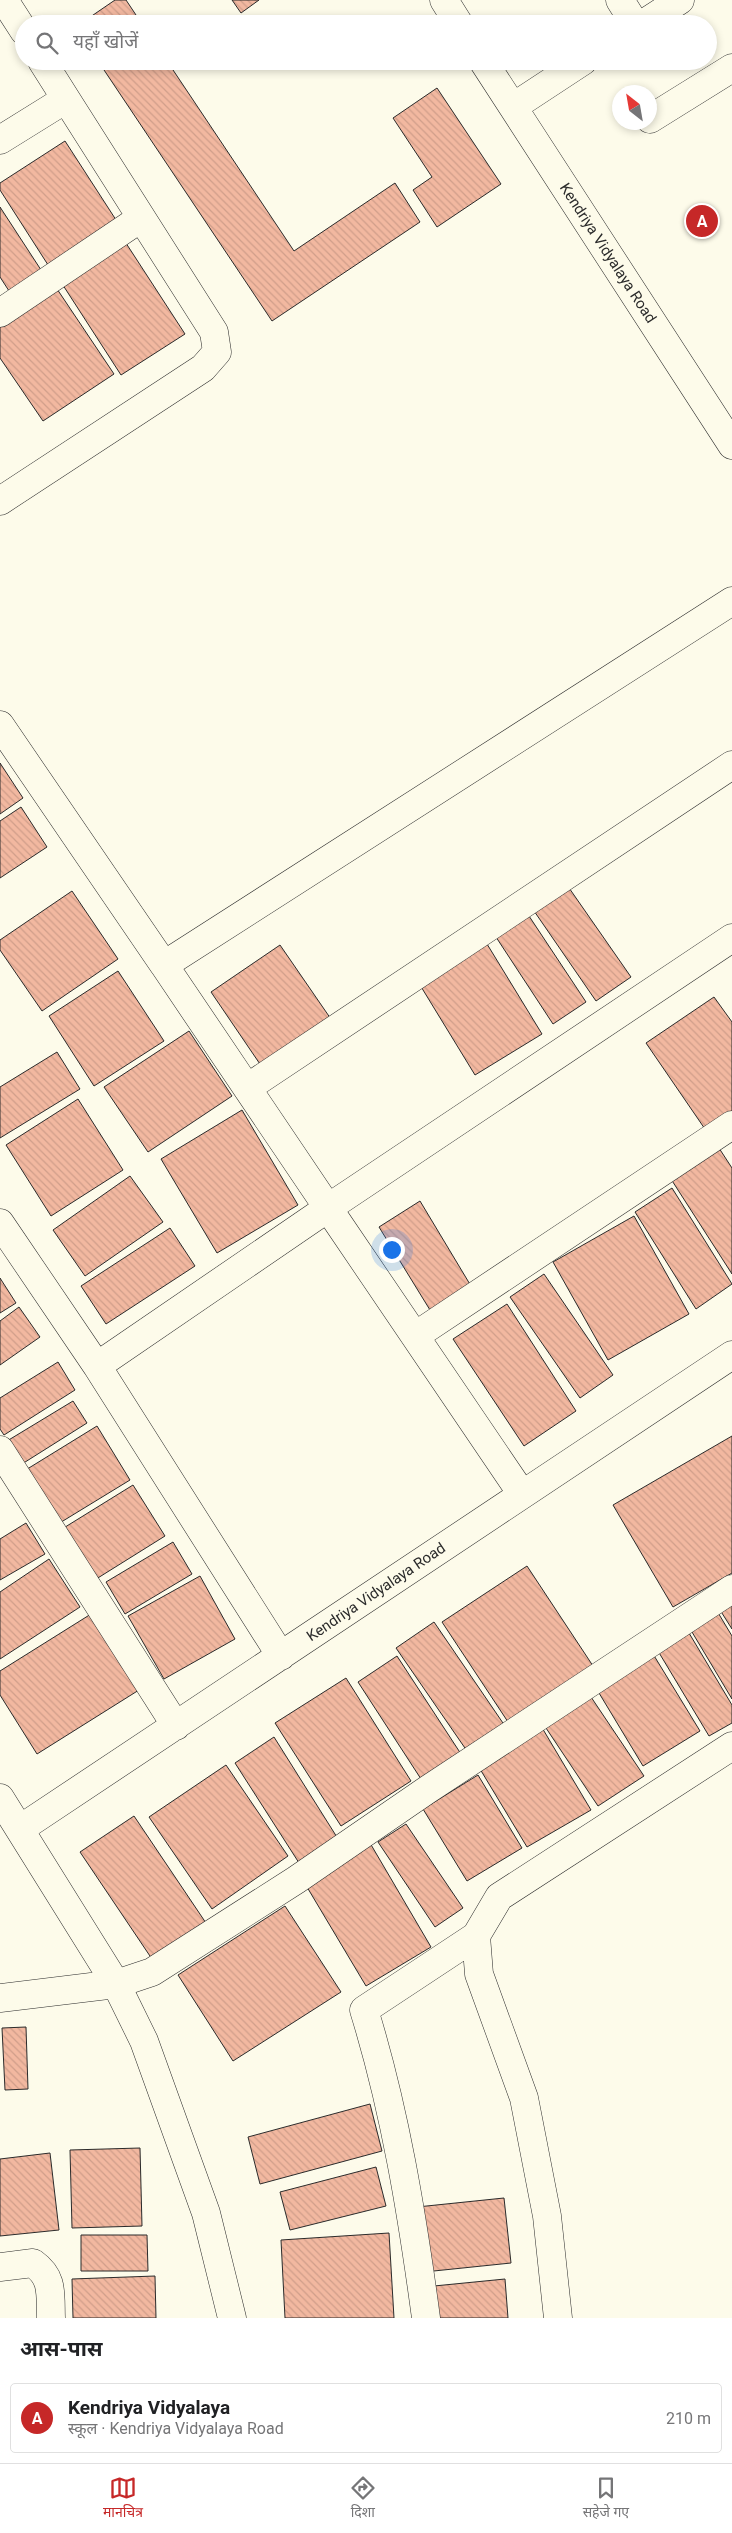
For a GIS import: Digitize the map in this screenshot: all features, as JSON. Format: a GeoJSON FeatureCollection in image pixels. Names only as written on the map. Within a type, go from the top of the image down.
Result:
{"type":"FeatureCollection","features":[{"type":"Feature","properties":{"kind":"street"},"geometry":{"type":"LineString","coordinates":[[4,0],[15,17]]}},
{"type":"Feature","properties":{"kind":"street"},"geometry":{"type":"LineString","coordinates":[[444,0],[453,15]]}},
{"type":"Feature","properties":{"kind":"street"},"geometry":{"type":"LineString","coordinates":[[620,0],[629,15]]}},
{"type":"Feature","properties":{"kind":"street"},"geometry":{"type":"LineString","coordinates":[[657,15],[680,0]]}},
{"type":"Feature","properties":{"kind":"street"},"geometry":{"type":"LineString","coordinates":[[657,115],[732,68]]}},
{"type":"Feature","properties":{"kind":"street"},"geometry":{"type":"LineString","coordinates":[[0,501],[203,368],[217,352],[214,332],[48,70]]}},
{"type":"Feature","properties":{"kind":"street","name":"Kendriya Vidyalaya Road"},"geometry":{"type":"LineString","coordinates":[[489,70],[732,445]]}},
{"type":"Feature","properties":{"kind":"street"},"geometry":{"type":"LineString","coordinates":[[512,107],[569,70]]}},
{"type":"Feature","properties":{"kind":"street"},"geometry":{"type":"LineString","coordinates":[[0,140],[66,99]]}},
{"type":"Feature","properties":{"kind":"street"},"geometry":{"type":"LineString","coordinates":[[0,313],[141,218]]}},
{"type":"Feature","properties":{"kind":"street"},"geometry":{"type":"LineString","coordinates":[[164,965],[728,612]]}},
{"type":"Feature","properties":{"kind":"street"},"geometry":{"type":"LineString","coordinates":[[2,731],[164,965],[522,1494]]}},
{"type":"Feature","properties":{"kind":"street"},"geometry":{"type":"LineString","coordinates":[[247,1088],[732,765]]}},
{"type":"Feature","properties":{"kind":"street"},"geometry":{"type":"LineString","coordinates":[[97,1366],[328,1208],[732,938]]}},
{"type":"Feature","properties":{"kind":"street"},"geometry":{"type":"LineString","coordinates":[[415,1336],[732,1124]]}},
{"type":"Feature","properties":{"kind":"street"},"geometry":{"type":"LineString","coordinates":[[0,1223],[97,1366],[281,1656]]}},
{"type":"Feature","properties":{"kind":"street","name":"Kendriya Vidyalaya Road"},"geometry":{"type":"LineString","coordinates":[[20,1830],[732,1355]]}},
{"type":"Feature","properties":{"kind":"street"},"geometry":{"type":"LineString","coordinates":[[0,1450],[176,1726]]}},
{"type":"Feature","properties":{"kind":"street"},"geometry":{"type":"LineString","coordinates":[[0,1998],[116,1984],[152,1972],[188,1951],[296,1880],[427,1790],[732,1589]]}},
{"type":"Feature","properties":{"kind":"street"},"geometry":{"type":"LineString","coordinates":[[426,2318],[414,2228],[397,2139],[364,2010],[476,1936],[499,1897],[732,1746]]}},
{"type":"Feature","properties":{"kind":"street"},"geometry":{"type":"LineString","coordinates":[[0,1798],[116,1984],[144,2041],[206,2213],[232,2318]]}},
{"type":"Feature","properties":{"kind":"street"},"geometry":{"type":"LineString","coordinates":[[476,1936],[479,1974],[524,2098],[547,2216],[558,2318]]}},
{"type":"Feature","properties":{"kind":"street"},"geometry":{"type":"LineString","coordinates":[[0,2267],[33,2263],[44,2271],[50,2285],[51,2318]]}},
{"type":"Feature","properties":{"kind":"building"},"geometry":{"type":"Polygon","coordinates":[[[115,0],[126,0],[136,15],[93,15],[115,0]]]}},
{"type":"Feature","properties":{"kind":"building"},"geometry":{"type":"Polygon","coordinates":[[[232,0],[259,0],[241,13],[232,0]]]}},
{"type":"Feature","properties":{"kind":"building"},"geometry":{"type":"Polygon","coordinates":[[[104,70],[173,70],[294,251],[395,183],[420,222],[272,321],[104,70]]]}},
{"type":"Feature","properties":{"kind":"building"},"geometry":{"type":"Polygon","coordinates":[[[437,88],[501,184],[437,227],[413,190],[432,177],[393,118],[437,88]]]}},
{"type":"Feature","properties":{"kind":"building"},"geometry":{"type":"Polygon","coordinates":[[[65,141],[118,223],[50,268],[0,190],[0,183],[65,141]]]}},
{"type":"Feature","properties":{"kind":"building"},"geometry":{"type":"Polygon","coordinates":[[[0,207],[43,273],[11,294],[0,277],[0,207]]]}},
{"type":"Feature","properties":{"kind":"building"},"geometry":{"type":"Polygon","coordinates":[[[122,237],[185,334],[121,375],[59,279],[122,237]]]}},
{"type":"Feature","properties":{"kind":"building"},"geometry":{"type":"Polygon","coordinates":[[[53,283],[114,374],[43,421],[0,358],[0,319],[53,283]]]}},
{"type":"Feature","properties":{"kind":"building"},"geometry":{"type":"Polygon","coordinates":[[[0,763],[23,798],[0,814],[0,763]]]}},
{"type":"Feature","properties":{"kind":"building"},"geometry":{"type":"Polygon","coordinates":[[[21,807],[47,847],[0,878],[0,821],[21,807]]]}},
{"type":"Feature","properties":{"kind":"building"},"geometry":{"type":"Polygon","coordinates":[[[567,885],[631,977],[596,1001],[532,908],[567,885]]]}},
{"type":"Feature","properties":{"kind":"building"},"geometry":{"type":"Polygon","coordinates":[[[72,891],[118,959],[42,1011],[0,950],[0,940],[72,891]]]}},
{"type":"Feature","properties":{"kind":"building"},"geometry":{"type":"Polygon","coordinates":[[[527,913],[586,1002],[553,1024],[494,934],[527,913]]]}},
{"type":"Feature","properties":{"kind":"building"},"geometry":{"type":"Polygon","coordinates":[[[487,944],[542,1034],[475,1075],[420,985],[487,944]]]}},
{"type":"Feature","properties":{"kind":"building"},"geometry":{"type":"Polygon","coordinates":[[[280,945],[333,1022],[264,1070],[211,992],[280,945]]]}},
{"type":"Feature","properties":{"kind":"building"},"geometry":{"type":"Polygon","coordinates":[[[118,971],[164,1041],[94,1086],[49,1016],[118,971]]]}},
{"type":"Feature","properties":{"kind":"building"},"geometry":{"type":"Polygon","coordinates":[[[714,997],[732,1022],[732,1114],[707,1132],[646,1043],[714,997]]]}},
{"type":"Feature","properties":{"kind":"building"},"geometry":{"type":"Polygon","coordinates":[[[189,1031],[232,1096],[148,1152],[104,1087],[189,1031]]]}},
{"type":"Feature","properties":{"kind":"building"},"geometry":{"type":"Polygon","coordinates":[[[57,1052],[80,1089],[0,1138],[0,1087],[57,1052]]]}},
{"type":"Feature","properties":{"kind":"building"},"geometry":{"type":"Polygon","coordinates":[[[78,1099],[123,1170],[51,1216],[6,1145],[78,1099]]]}},
{"type":"Feature","properties":{"kind":"building"},"geometry":{"type":"Polygon","coordinates":[[[242,1110],[298,1205],[217,1253],[161,1159],[242,1110]]]}},
{"type":"Feature","properties":{"kind":"building"},"geometry":{"type":"Polygon","coordinates":[[[717,1145],[732,1168],[732,1274],[669,1176],[717,1145]]]}},
{"type":"Feature","properties":{"kind":"building"},"geometry":{"type":"Polygon","coordinates":[[[130,1176],[163,1222],[85,1276],[53,1230],[130,1176]]]}},
{"type":"Feature","properties":{"kind":"building"},"geometry":{"type":"Polygon","coordinates":[[[672,1188],[732,1284],[696,1309],[635,1212],[672,1188]]]}},
{"type":"Feature","properties":{"kind":"building"},"geometry":{"type":"Polygon","coordinates":[[[420,1201],[471,1286],[430,1310],[379,1227],[420,1201]]]}},
{"type":"Feature","properties":{"kind":"building"},"geometry":{"type":"Polygon","coordinates":[[[634,1216],[689,1314],[608,1360],[553,1262],[634,1216]]]}},
{"type":"Feature","properties":{"kind":"building"},"geometry":{"type":"Polygon","coordinates":[[[170,1228],[195,1266],[106,1324],[81,1286],[170,1228]]]}},
{"type":"Feature","properties":{"kind":"building"},"geometry":{"type":"Polygon","coordinates":[[[544,1274],[613,1375],[580,1398],[510,1297],[544,1274]]]}},
{"type":"Feature","properties":{"kind":"building"},"geometry":{"type":"Polygon","coordinates":[[[0,1278],[16,1303],[0,1313],[0,1278]]]}},
{"type":"Feature","properties":{"kind":"building"},"geometry":{"type":"Polygon","coordinates":[[[507,1304],[576,1411],[524,1446],[453,1339],[507,1304]]]}},
{"type":"Feature","properties":{"kind":"building"},"geometry":{"type":"Polygon","coordinates":[[[19,1307],[40,1337],[0,1365],[0,1321],[19,1307]]]}},
{"type":"Feature","properties":{"kind":"building"},"geometry":{"type":"Polygon","coordinates":[[[58,1362],[75,1390],[4,1435],[0,1429],[0,1398],[58,1362]]]}},
{"type":"Feature","properties":{"kind":"building"},"geometry":{"type":"Polygon","coordinates":[[[73,1401],[87,1423],[22,1464],[7,1441],[73,1401]]]}},
{"type":"Feature","properties":{"kind":"building"},"geometry":{"type":"Polygon","coordinates":[[[97,1426],[130,1480],[58,1524],[24,1471],[97,1426]]]}},
{"type":"Feature","properties":{"kind":"building"},"geometry":{"type":"Polygon","coordinates":[[[732,1436],[732,1573],[673,1607],[613,1505],[732,1436]]]}},
{"type":"Feature","properties":{"kind":"building"},"geometry":{"type":"Polygon","coordinates":[[[133,1485],[165,1536],[93,1581],[62,1529],[133,1485]]]}},
{"type":"Feature","properties":{"kind":"building"},"geometry":{"type":"Polygon","coordinates":[[[26,1523],[45,1554],[0,1580],[0,1539],[26,1523]]]}},
{"type":"Feature","properties":{"kind":"building"},"geometry":{"type":"Polygon","coordinates":[[[173,1542],[192,1574],[125,1614],[106,1582],[173,1542]]]}},
{"type":"Feature","properties":{"kind":"building"},"geometry":{"type":"Polygon","coordinates":[[[49,1559],[80,1607],[0,1659],[0,1592],[49,1559]]]}},
{"type":"Feature","properties":{"kind":"building"},"geometry":{"type":"Polygon","coordinates":[[[527,1566],[595,1669],[510,1725],[442,1622],[527,1566]]]}},
{"type":"Feature","properties":{"kind":"building"},"geometry":{"type":"Polygon","coordinates":[[[200,1576],[235,1639],[164,1679],[128,1616],[200,1576]]]}},
{"type":"Feature","properties":{"kind":"building"},"geometry":{"type":"Polygon","coordinates":[[[732,1603],[732,1629],[720,1610],[732,1603]]]}},
{"type":"Feature","properties":{"kind":"building"},"geometry":{"type":"Polygon","coordinates":[[[717,1611],[732,1636],[732,1699],[689,1627],[717,1611]]]}},
{"type":"Feature","properties":{"kind":"building"},"geometry":{"type":"Polygon","coordinates":[[[91,1614],[139,1690],[37,1754],[0,1695],[0,1671],[91,1614]]]}},
{"type":"Feature","properties":{"kind":"building"},"geometry":{"type":"Polygon","coordinates":[[[434,1622],[505,1726],[467,1751],[396,1648],[434,1622]]]}},
{"type":"Feature","properties":{"kind":"building"},"geometry":{"type":"Polygon","coordinates":[[[686,1628],[732,1705],[732,1723],[709,1736],[655,1646],[686,1628]]]}},
{"type":"Feature","properties":{"kind":"building"},"geometry":{"type":"Polygon","coordinates":[[[653,1654],[700,1731],[643,1766],[596,1688],[653,1654]]]}},
{"type":"Feature","properties":{"kind":"building"},"geometry":{"type":"Polygon","coordinates":[[[397,1656],[461,1754],[421,1779],[358,1682],[397,1656]]]}},
{"type":"Feature","properties":{"kind":"building"},"geometry":{"type":"Polygon","coordinates":[[[346,1678],[411,1781],[341,1826],[275,1723],[346,1678]]]}},
{"type":"Feature","properties":{"kind":"building"},"geometry":{"type":"Polygon","coordinates":[[[591,1697],[644,1776],[598,1806],[546,1728],[591,1697]]]}},
{"type":"Feature","properties":{"kind":"building"},"geometry":{"type":"Polygon","coordinates":[[[541,1726],[591,1810],[527,1847],[477,1764],[541,1726]]]}},
{"type":"Feature","properties":{"kind":"building"},"geometry":{"type":"Polygon","coordinates":[[[274,1737],[340,1842],[301,1866],[235,1763],[274,1737]]]}},
{"type":"Feature","properties":{"kind":"building"},"geometry":{"type":"Polygon","coordinates":[[[226,1765],[288,1856],[212,1909],[149,1817],[226,1765]]]}},
{"type":"Feature","properties":{"kind":"building"},"geometry":{"type":"Polygon","coordinates":[[[478,1775],[522,1848],[467,1881],[423,1809],[478,1775]]]}},
{"type":"Feature","properties":{"kind":"building"},"geometry":{"type":"Polygon","coordinates":[[[134,1816],[208,1926],[154,1962],[80,1852],[134,1816]]]}},
{"type":"Feature","properties":{"kind":"building"},"geometry":{"type":"Polygon","coordinates":[[[406,1824],[463,1908],[435,1927],[378,1842],[406,1824]]]}},
{"type":"Feature","properties":{"kind":"building"},"geometry":{"type":"Polygon","coordinates":[[[370,1843],[431,1947],[366,1986],[304,1882],[370,1843]]]}},
{"type":"Feature","properties":{"kind":"building"},"geometry":{"type":"Polygon","coordinates":[[[285,1906],[341,1992],[233,2061],[178,1975],[285,1906]]]}},
{"type":"Feature","properties":{"kind":"building"},"geometry":{"type":"Polygon","coordinates":[[[26,2027],[28,2089],[5,2090],[2,2028],[26,2027]]]}},
{"type":"Feature","properties":{"kind":"building"},"geometry":{"type":"Polygon","coordinates":[[[370,2104],[382,2151],[260,2184],[248,2137],[370,2104]]]}},
{"type":"Feature","properties":{"kind":"building"},"geometry":{"type":"Polygon","coordinates":[[[140,2148],[142,2226],[72,2228],[70,2150],[140,2148]]]}},
{"type":"Feature","properties":{"kind":"building"},"geometry":{"type":"Polygon","coordinates":[[[50,2153],[59,2230],[0,2236],[0,2159],[50,2153]]]}},
{"type":"Feature","properties":{"kind":"building"},"geometry":{"type":"Polygon","coordinates":[[[376,2167],[386,2206],[290,2230],[280,2192],[376,2167]]]}},
{"type":"Feature","properties":{"kind":"building"},"geometry":{"type":"Polygon","coordinates":[[[504,2198],[511,2263],[424,2272],[417,2207],[504,2198]]]}},
{"type":"Feature","properties":{"kind":"building"},"geometry":{"type":"Polygon","coordinates":[[[389,2233],[394,2318],[285,2318],[281,2240],[389,2233]]]}},
{"type":"Feature","properties":{"kind":"building"},"geometry":{"type":"Polygon","coordinates":[[[81,2235],[147,2235],[148,2271],[81,2271],[81,2235]]]}},
{"type":"Feature","properties":{"kind":"building"},"geometry":{"type":"Polygon","coordinates":[[[155,2276],[156,2318],[73,2318],[72,2279],[155,2276]]]}},
{"type":"Feature","properties":{"kind":"building"},"geometry":{"type":"Polygon","coordinates":[[[505,2279],[508,2318],[436,2318],[434,2286],[505,2279]]]}},
{"type":"Feature","properties":{"kind":"place","name":"Kendriya Vidyalaya"},"geometry":{"type":"Point","coordinates":[702,221]}}]}
